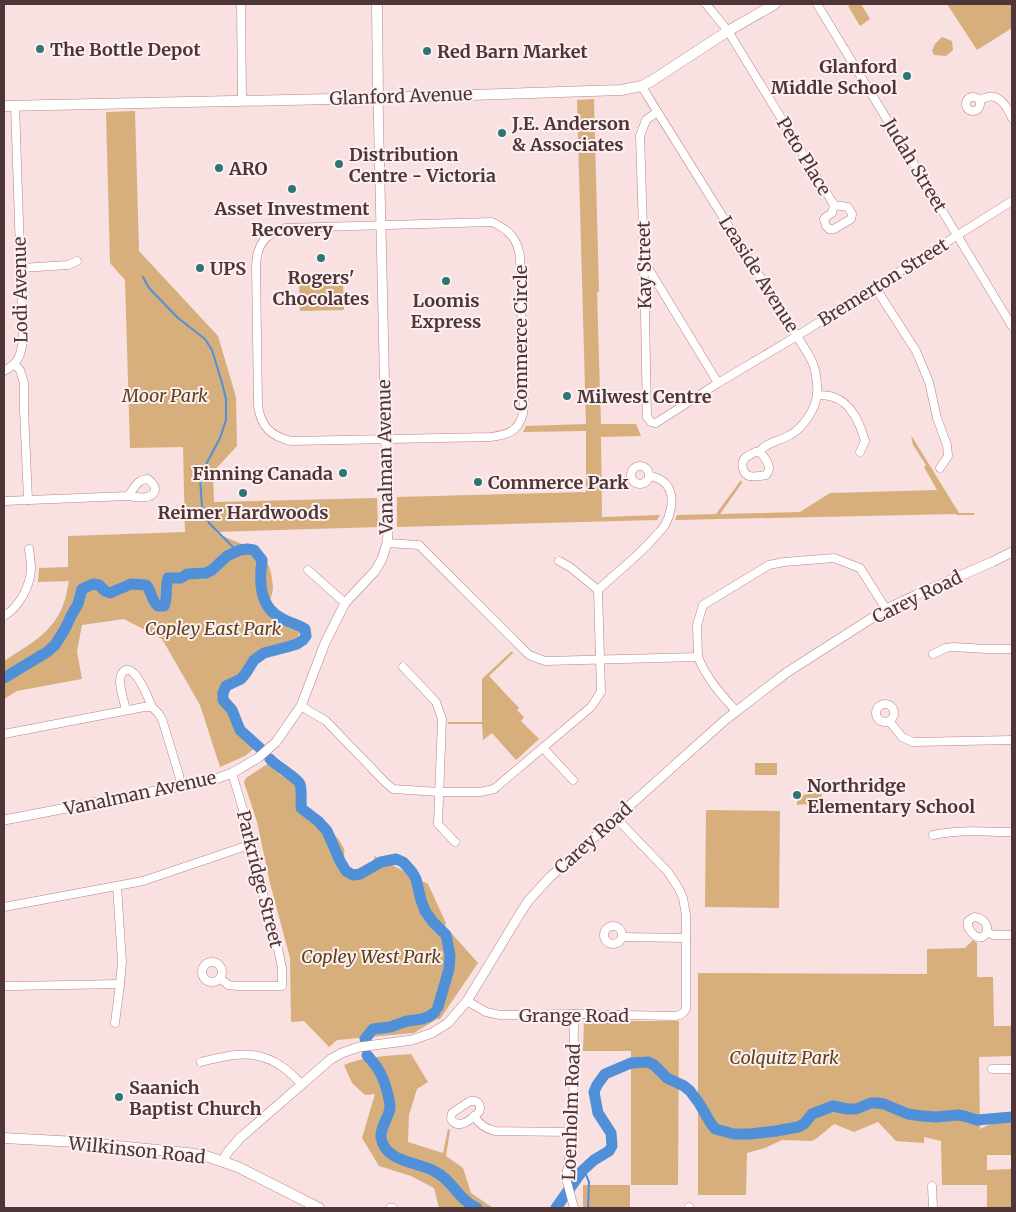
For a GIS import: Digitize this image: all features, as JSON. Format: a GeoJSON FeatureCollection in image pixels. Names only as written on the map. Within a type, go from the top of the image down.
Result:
{"type":"FeatureCollection","features":[{"type":"Feature","properties":{"kind":"main road","name":"Vanalman Avenue"},"geometry":{"type":"LineString","coordinates":[[376,4],[378,98]]}},
{"type":"Feature","properties":{"kind":"main road","name":"Glanford Avenue"},"geometry":{"type":"LineString","coordinates":[[4,106],[378,98],[616,90],[642,86],[728,31],[775,4]]}},
{"type":"Feature","properties":{"kind":"main road","name":"Wilkinson Road"},"geometry":{"type":"LineString","coordinates":[[4,1138],[77,1142],[187,1153],[223,1161],[238,1167],[319,1208]]}},
{"type":"Feature","properties":{"kind":"street"},"geometry":{"type":"LineString","coordinates":[[241,4],[242,100]]}},
{"type":"Feature","properties":{"kind":"street","name":"Peto Place"},"geometry":{"type":"LineString","coordinates":[[706,4],[728,31],[834,205]]}},
{"type":"Feature","properties":{"kind":"street","name":"Judah Street"},"geometry":{"type":"LineString","coordinates":[[817,4],[1012,326]]}},
{"type":"Feature","properties":{"kind":"street","name":"Leaside Avenue"},"geometry":{"type":"LineString","coordinates":[[642,86],[814,366],[817,395],[810,416],[803,425],[790,435],[762,448],[759,452]]}},
{"type":"Feature","properties":{"kind":"street"},"geometry":{"type":"LineString","coordinates":[[980,100],[994,97],[1000,100],[1012,118]]}},
{"type":"Feature","properties":{"kind":"street","name":"Vanalman Avenue"},"geometry":{"type":"LineString","coordinates":[[4,820],[213,780],[232,773],[258,758],[276,742],[301,706],[325,643],[344,603],[375,571],[382,559],[387,543],[387,472],[378,98]]}},
{"type":"Feature","properties":{"kind":"street","name":"Lodi Avenue"},"geometry":{"type":"LineString","coordinates":[[15,105],[23,339],[19,358],[14,364],[20,370],[24,383],[28,500]]}},
{"type":"Feature","properties":{"kind":"street","name":"Kay Street"},"geometry":{"type":"LineString","coordinates":[[651,422],[647,417],[640,136],[646,120],[657,112]]}},
{"type":"Feature","properties":{"kind":"street","name":"Bremerton Street"},"geometry":{"type":"LineString","coordinates":[[651,422],[656,423],[1012,201]]}},
{"type":"Feature","properties":{"kind":"street","name":"Commerce Circle"},"geometry":{"type":"LineString","coordinates":[[492,222],[509,232],[515,240],[520,256],[524,406],[523,414],[511,432],[504,436],[490,437],[291,441],[274,435],[262,422],[259,414],[258,397],[256,256],[263,241],[269,234],[286,228],[381,226],[492,222]]}},
{"type":"Feature","properties":{"kind":"street"},"geometry":{"type":"LineString","coordinates":[[644,261],[718,384]]}},
{"type":"Feature","properties":{"kind":"street"},"geometry":{"type":"LineString","coordinates":[[21,268],[68,265],[77,262]]}},
{"type":"Feature","properties":{"kind":"street"},"geometry":{"type":"LineString","coordinates":[[875,287],[916,351],[929,382],[938,418],[948,445],[948,456],[940,468]]}},
{"type":"Feature","properties":{"kind":"street"},"geometry":{"type":"LineString","coordinates":[[4,371],[14,364]]}},
{"type":"Feature","properties":{"kind":"street"},"geometry":{"type":"LineString","coordinates":[[817,395],[833,396],[848,405],[860,425],[866,441],[860,452]]}},
{"type":"Feature","properties":{"kind":"street"},"geometry":{"type":"LineString","coordinates":[[598,590],[646,547],[665,526],[669,517],[672,500],[670,492],[668,486],[662,481],[656,477],[649,476]]}},
{"type":"Feature","properties":{"kind":"street"},"geometry":{"type":"LineString","coordinates":[[4,500],[128,496]]}},
{"type":"Feature","properties":{"kind":"street"},"geometry":{"type":"LineString","coordinates":[[387,543],[419,545],[529,655],[545,660],[698,657]]}},
{"type":"Feature","properties":{"kind":"street"},"geometry":{"type":"LineString","coordinates":[[4,616],[12,611],[23,597],[30,576],[29,549]]}},
{"type":"Feature","properties":{"kind":"street","name":"Carey Road"},"geometry":{"type":"LineString","coordinates":[[223,1161],[227,1153],[240,1138],[327,1063],[342,1053],[360,1047],[412,1040],[432,1033],[448,1023],[468,1001],[517,917],[529,900],[550,877],[736,711],[786,673],[886,609],[1012,552]]}},
{"type":"Feature","properties":{"kind":"street"},"geometry":{"type":"LineString","coordinates":[[736,711],[712,685],[698,657],[697,625],[703,605],[769,565],[834,558],[860,568],[886,609]]}},
{"type":"Feature","properties":{"kind":"street"},"geometry":{"type":"LineString","coordinates":[[301,706],[326,721],[393,788],[439,792],[480,792],[494,789],[591,707],[601,692],[598,590],[570,567],[558,561]]}},
{"type":"Feature","properties":{"kind":"street"},"geometry":{"type":"LineString","coordinates":[[308,570],[344,603]]}},
{"type":"Feature","properties":{"kind":"street"},"geometry":{"type":"LineString","coordinates":[[933,654],[953,647],[1012,649]]}},
{"type":"Feature","properties":{"kind":"street"},"geometry":{"type":"LineString","coordinates":[[403,667],[436,702],[442,719],[438,824],[455,842]]}},
{"type":"Feature","properties":{"kind":"street"},"geometry":{"type":"LineString","coordinates":[[126,710],[120,683],[120,676],[126,670],[136,675],[152,707],[162,719],[181,787]]}},
{"type":"Feature","properties":{"kind":"street"},"geometry":{"type":"LineString","coordinates":[[4,734],[126,710],[152,707]]}},
{"type":"Feature","properties":{"kind":"street"},"geometry":{"type":"LineString","coordinates":[[890,722],[902,737],[913,742],[1012,740]]}},
{"type":"Feature","properties":{"kind":"street"},"geometry":{"type":"LineString","coordinates":[[543,748],[574,780]]}},
{"type":"Feature","properties":{"kind":"street","name":"Parkridge Street"},"geometry":{"type":"LineString","coordinates":[[220,978],[228,984],[238,986],[282,986],[282,968],[247,823],[232,773]]}},
{"type":"Feature","properties":{"kind":"street"},"geometry":{"type":"LineString","coordinates":[[616,818],[674,880],[683,898],[686,915],[686,938],[622,937]]}},
{"type":"Feature","properties":{"kind":"street"},"geometry":{"type":"LineString","coordinates":[[933,835],[945,832],[980,830],[1012,832]]}},
{"type":"Feature","properties":{"kind":"street"},"geometry":{"type":"LineString","coordinates":[[4,907],[143,881],[252,844]]}},
{"type":"Feature","properties":{"kind":"street"},"geometry":{"type":"LineString","coordinates":[[115,1023],[122,962],[117,886]]}},
{"type":"Feature","properties":{"kind":"street"},"geometry":{"type":"LineString","coordinates":[[988,932],[993,935],[1012,935]]}},
{"type":"Feature","properties":{"kind":"street","name":"Grange Road"},"geometry":{"type":"LineString","coordinates":[[468,1001],[486,1012],[500,1015],[680,1015],[684,1013],[686,1008],[686,938]]}},
{"type":"Feature","properties":{"kind":"street"},"geometry":{"type":"LineString","coordinates":[[4,986],[120,984]]}},
{"type":"Feature","properties":{"kind":"street","name":"Loenholm Road"},"geometry":{"type":"LineString","coordinates":[[574,1014],[573,1132],[566,1169],[566,1178],[574,1208]]}},
{"type":"Feature","properties":{"kind":"street"},"geometry":{"type":"LineString","coordinates":[[201,1062],[233,1054],[252,1054],[269,1058],[282,1066],[302,1084]]}},
{"type":"Feature","properties":{"kind":"street"},"geometry":{"type":"LineString","coordinates":[[992,1069],[1012,1069]]}},
{"type":"Feature","properties":{"kind":"street"},"geometry":{"type":"LineString","coordinates":[[474,1116],[488,1130],[494,1131],[573,1132]]}},
{"type":"Feature","properties":{"kind":"street"},"geometry":{"type":"LineString","coordinates":[[932,1186],[933,1208]]}},
{"type":"Feature","properties":{"kind":"green space"},"geometry":{"type":"Polygon","coordinates":[[[861,4],[870,19],[860,26],[848,6],[861,4]]]}},
{"type":"Feature","properties":{"kind":"green space"},"geometry":{"type":"Polygon","coordinates":[[[947,4],[1012,4],[1012,28],[977,50],[947,4]]]}},
{"type":"Feature","properties":{"kind":"green space"},"geometry":{"type":"Polygon","coordinates":[[[942,37],[952,41],[953,50],[946,56],[934,55],[932,51],[935,44],[942,37]]]}},
{"type":"Feature","properties":{"kind":"green space"},"geometry":{"type":"Polygon","coordinates":[[[594,99],[601,424],[636,424],[641,436],[601,437],[602,517],[660,515],[657,520],[397,527],[397,497],[586,492],[586,431],[523,432],[526,426],[586,424],[577,100],[594,99]]]}},
{"type":"Feature","properties":{"kind":"green space"},"geometry":{"type":"Polygon","coordinates":[[[135,111],[139,251],[218,336],[236,397],[237,446],[213,472],[214,502],[377,498],[378,527],[216,532],[221,536],[260,550],[270,568],[272,577],[273,589],[270,604],[279,613],[299,625],[301,633],[298,635],[299,640],[296,642],[271,647],[256,655],[245,666],[244,671],[228,684],[225,689],[226,694],[233,707],[235,719],[238,724],[261,743],[245,756],[220,767],[200,705],[162,639],[124,619],[82,625],[77,651],[82,679],[17,691],[4,699],[4,661],[43,634],[55,620],[63,605],[69,581],[38,582],[39,568],[68,567],[68,536],[185,532],[183,447],[130,448],[125,280],[110,263],[106,112],[135,111]]]}},
{"type":"Feature","properties":{"kind":"green space"},"geometry":{"type":"Polygon","coordinates":[[[343,281],[344,310],[300,311],[299,282],[343,281]]]}},
{"type":"Feature","properties":{"kind":"green space"},"geometry":{"type":"Polygon","coordinates":[[[911,435],[959,513],[974,513],[974,515],[675,520],[677,515],[716,514],[741,480],[742,483],[720,514],[800,512],[830,493],[937,490],[924,467],[926,465],[913,445],[911,435]]]}},
{"type":"Feature","properties":{"kind":"green space"},"geometry":{"type":"Polygon","coordinates":[[[512,651],[513,653],[489,676],[519,708],[517,710],[524,717],[521,721],[539,739],[516,760],[492,733],[483,740],[482,724],[448,724],[448,722],[482,722],[482,679],[512,651]]]}},
{"type":"Feature","properties":{"kind":"green space","name":"Copley West Park"},"geometry":{"type":"Polygon","coordinates":[[[269,763],[280,775],[297,783],[299,806],[315,815],[334,834],[345,851],[345,859],[351,870],[357,872],[371,866],[375,856],[428,884],[446,923],[445,926],[478,963],[440,1019],[414,1033],[337,1040],[329,1047],[304,1021],[291,1022],[290,958],[270,883],[257,822],[244,782],[246,778],[269,763]]]}},
{"type":"Feature","properties":{"kind":"green space"},"geometry":{"type":"Polygon","coordinates":[[[755,763],[777,763],[777,775],[755,775],[755,763]]]}},
{"type":"Feature","properties":{"kind":"green space"},"geometry":{"type":"Polygon","coordinates":[[[821,792],[823,804],[817,807],[809,807],[806,804],[797,805],[797,796],[821,792]]]}},
{"type":"Feature","properties":{"kind":"green space"},"geometry":{"type":"Polygon","coordinates":[[[706,810],[780,811],[779,908],[705,907],[706,810]]]}},
{"type":"Feature","properties":{"kind":"green space","name":"Colquitz Park"},"geometry":{"type":"Polygon","coordinates":[[[973,940],[977,943],[977,977],[993,977],[994,1026],[1012,1026],[1012,1056],[979,1057],[980,1129],[1012,1114],[1012,1155],[987,1155],[987,1170],[1012,1169],[1012,1208],[987,1208],[987,1185],[942,1185],[941,1141],[924,1137],[924,1143],[896,1141],[878,1122],[854,1132],[834,1124],[811,1141],[782,1140],[765,1148],[747,1153],[746,1195],[698,1195],[698,973],[927,974],[927,949],[965,948],[973,940]]]}},
{"type":"Feature","properties":{"kind":"green space","name":"Colquitz Park"},"geometry":{"type":"Polygon","coordinates":[[[584,1021],[679,1021],[678,1185],[631,1185],[631,1051],[583,1051],[584,1021]]]}},
{"type":"Feature","properties":{"kind":"green space"},"geometry":{"type":"Polygon","coordinates":[[[411,1054],[428,1082],[417,1089],[409,1115],[408,1142],[443,1153],[448,1129],[450,1130],[446,1156],[463,1168],[471,1193],[493,1208],[439,1208],[434,1188],[411,1176],[379,1166],[362,1138],[375,1094],[365,1095],[352,1083],[344,1065],[368,1058],[411,1054]]]}},
{"type":"Feature","properties":{"kind":"green space"},"geometry":{"type":"Polygon","coordinates":[[[583,1185],[630,1185],[630,1208],[583,1208],[583,1185]]]}},
{"type":"Feature","properties":{"kind":"waterway"},"geometry":{"type":"LineString","coordinates":[[143,277],[149,288],[178,318],[205,339],[212,350],[226,399],[226,420],[220,438],[200,479],[202,506],[209,523],[237,551]]}},
{"type":"Feature","properties":{"kind":"waterway"},"geometry":{"type":"LineString","coordinates":[[4,678],[47,652],[55,645],[78,604],[82,589],[93,584],[99,585],[110,593],[131,584],[146,585],[156,604],[164,606],[168,578],[181,578],[187,574],[206,573],[227,556],[240,550],[254,550],[262,560],[262,594],[269,608],[283,619],[305,629],[306,636],[297,644],[264,653],[254,660],[241,679],[226,686],[223,693],[223,700],[232,710],[240,730],[260,748]]}},
{"type":"Feature","properties":{"kind":"waterway"},"geometry":{"type":"LineString","coordinates":[[270,759],[298,781],[301,790],[301,808],[318,821],[327,831],[346,871],[353,875],[360,874],[381,862],[396,859],[403,862],[412,872],[416,879],[425,911],[446,935],[450,955],[449,969],[438,1007]]}},
{"type":"Feature","properties":{"kind":"waterway"},"geometry":{"type":"LineString","coordinates":[[365,1039],[373,1029],[422,1019],[435,1012]]}},
{"type":"Feature","properties":{"kind":"waterway"},"geometry":{"type":"LineString","coordinates":[[367,1055],[381,1074],[389,1099],[390,1108],[381,1133],[383,1145],[388,1152],[403,1160],[434,1171],[446,1179],[465,1200],[477,1208]]}},
{"type":"Feature","properties":{"kind":"waterway"},"geometry":{"type":"LineString","coordinates":[[556,1208],[582,1171],[594,1160],[609,1151],[612,1146],[611,1133],[598,1113],[594,1092],[605,1074],[631,1063],[648,1062],[654,1065],[667,1078],[690,1091],[715,1129],[734,1134],[750,1134],[798,1127],[804,1124],[812,1114],[833,1106],[856,1109],[871,1103],[884,1104],[908,1114],[922,1116],[958,1115],[977,1120],[1012,1117]]}},
{"type":"Feature","properties":{"kind":"waterway"},"geometry":{"type":"LineString","coordinates":[[584,1170],[589,1182],[588,1208]]}},
{"type":"Feature","properties":{"kind":"place","name":"The Bottle Depot"},"geometry":{"type":"Point","coordinates":[40,49]}},
{"type":"Feature","properties":{"kind":"place","name":"Red Barn Market"},"geometry":{"type":"Point","coordinates":[427,51]}},
{"type":"Feature","properties":{"kind":"place","name":"Glanford Middle School"},"geometry":{"type":"Point","coordinates":[907,76]}},
{"type":"Feature","properties":{"kind":"place","name":"J.E. Anderson & Associates"},"geometry":{"type":"Point","coordinates":[502,133]}},
{"type":"Feature","properties":{"kind":"place","name":"Distribution Centre - Victoria"},"geometry":{"type":"Point","coordinates":[339,164]}},
{"type":"Feature","properties":{"kind":"place","name":"ARO"},"geometry":{"type":"Point","coordinates":[219,168]}},
{"type":"Feature","properties":{"kind":"place","name":"Asset Investment Recovery"},"geometry":{"type":"Point","coordinates":[292,189]}},
{"type":"Feature","properties":{"kind":"place","name":"Rogers' Chocolates"},"geometry":{"type":"Point","coordinates":[321,258]}},
{"type":"Feature","properties":{"kind":"place","name":"UPS"},"geometry":{"type":"Point","coordinates":[200,268]}},
{"type":"Feature","properties":{"kind":"place","name":"Loomis Express"},"geometry":{"type":"Point","coordinates":[446,281]}},
{"type":"Feature","properties":{"kind":"place","name":"Milwest Centre"},"geometry":{"type":"Point","coordinates":[567,396]}},
{"type":"Feature","properties":{"kind":"place","name":"Finning Canada"},"geometry":{"type":"Point","coordinates":[343,473]}},
{"type":"Feature","properties":{"kind":"place","name":"Commerce Park"},"geometry":{"type":"Point","coordinates":[478,482]}},
{"type":"Feature","properties":{"kind":"place","name":"Reimer Hardwoods"},"geometry":{"type":"Point","coordinates":[243,493]}},
{"type":"Feature","properties":{"kind":"place","name":"Northridge Elementary School"},"geometry":{"type":"Point","coordinates":[797,795]}},
{"type":"Feature","properties":{"kind":"place","name":"Saanich Baptist Church"},"geometry":{"type":"Point","coordinates":[119,1097]}},
{"type":"Feature","properties":{"kind":"park label","name":"Moor Park"},"geometry":{"type":"Point","coordinates":[165,395]}},
{"type":"Feature","properties":{"kind":"park label","name":"Copley East Park"},"geometry":{"type":"Point","coordinates":[213,628]}}]}
